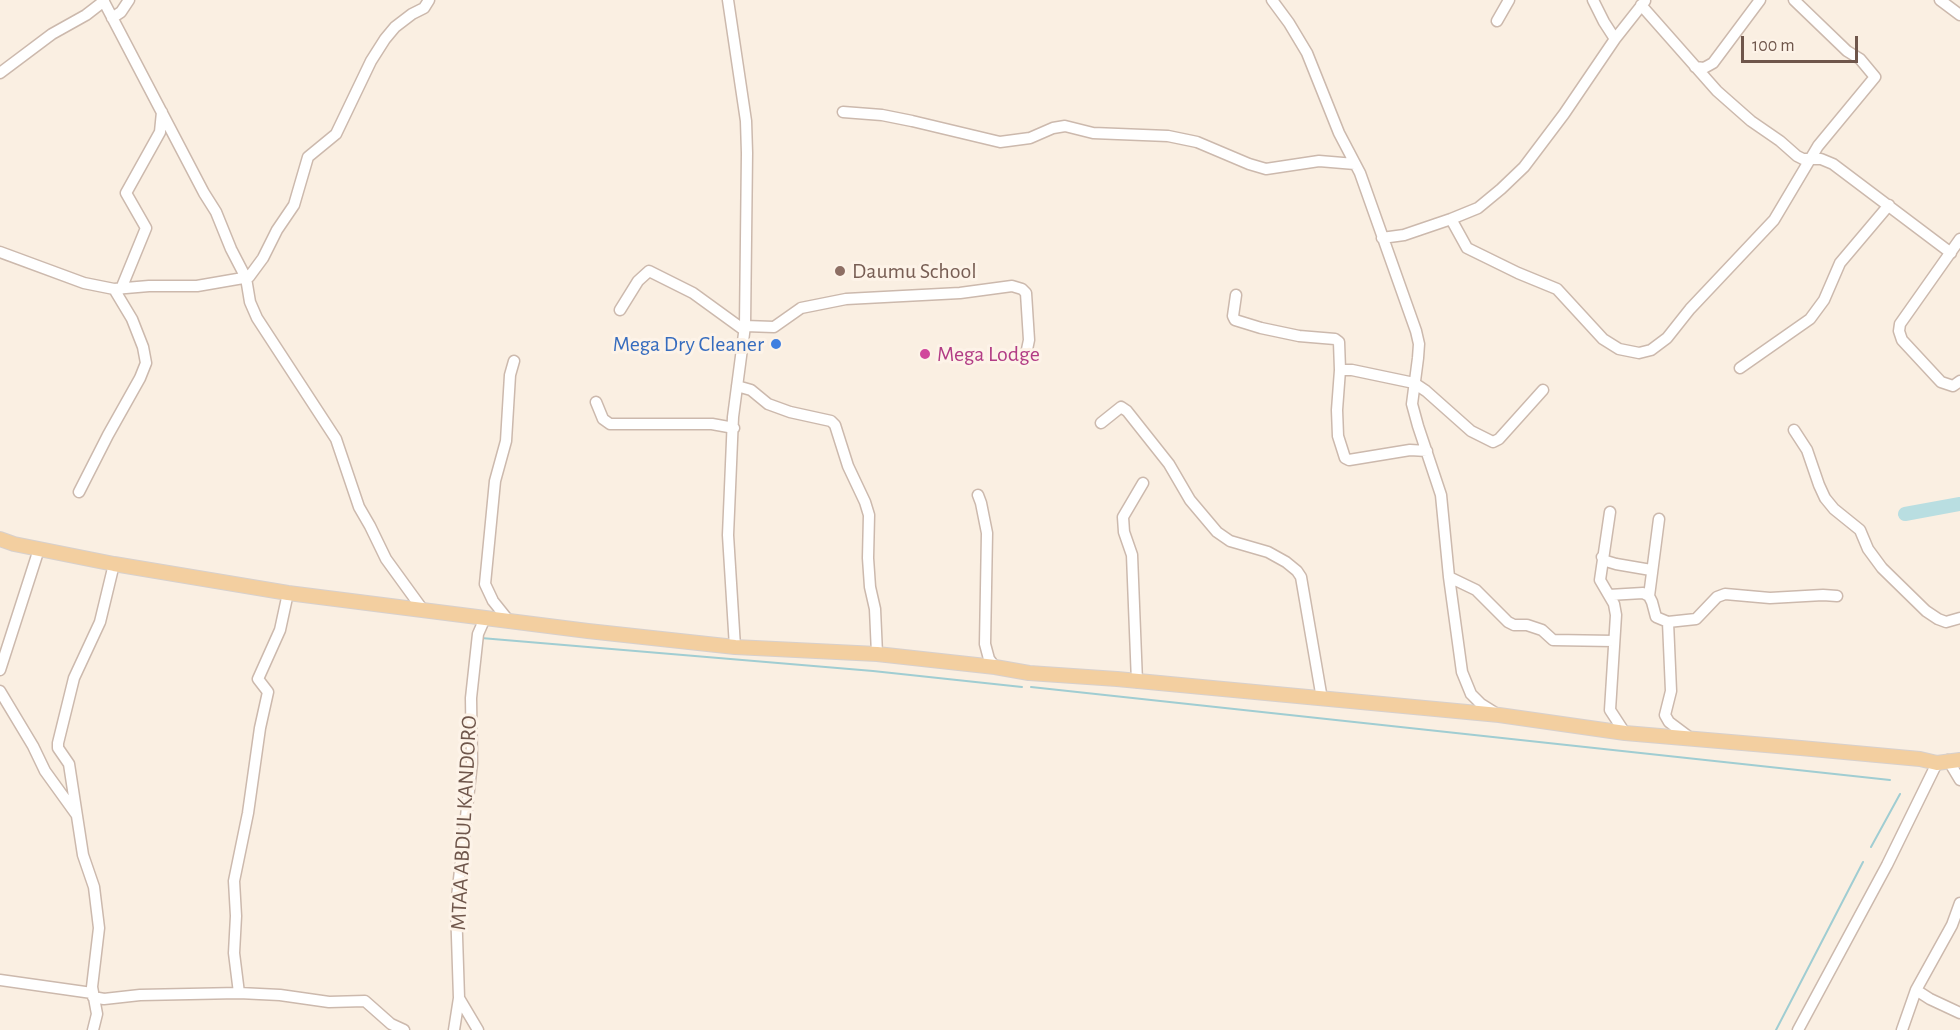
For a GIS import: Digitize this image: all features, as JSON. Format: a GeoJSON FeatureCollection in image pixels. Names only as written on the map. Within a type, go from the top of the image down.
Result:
{"type":"FeatureCollection","features":[{"type":"Feature","properties":{"kind":"main road"},"geometry":{"type":"LineString","coordinates":[[0,539],[114,564],[288,593],[735,647],[877,654],[1029,673],[1499,715],[1625,733],[1948,761]]}},
{"type":"Feature","properties":{"kind":"street"},"geometry":{"type":"LineString","coordinates":[[112,18],[121,12],[129,0]]}},
{"type":"Feature","properties":{"kind":"street"},"geometry":{"type":"LineString","coordinates":[[0,252],[84,283],[118,289],[148,286],[197,286],[246,278],[254,273],[294,205],[308,157],[336,134],[377,51],[395,27],[424,8],[429,0]]}},
{"type":"Feature","properties":{"kind":"street"},"geometry":{"type":"LineString","coordinates":[[728,0],[747,137],[745,328],[737,386],[728,534],[735,647]]}},
{"type":"Feature","properties":{"kind":"street"},"geometry":{"type":"LineString","coordinates":[[1272,0],[1307,53],[1339,133],[1370,199],[1419,344],[1412,404],[1441,495],[1462,672],[1471,694],[1481,704],[1499,715]]}},
{"type":"Feature","properties":{"kind":"street"},"geometry":{"type":"LineString","coordinates":[[1497,21],[1509,0]]}},
{"type":"Feature","properties":{"kind":"street"},"geometry":{"type":"LineString","coordinates":[[1593,0],[1615,39]]}},
{"type":"Feature","properties":{"kind":"street"},"geometry":{"type":"LineString","coordinates":[[1695,67],[1704,68],[1713,63],[1760,0]]}},
{"type":"Feature","properties":{"kind":"street"},"geometry":{"type":"LineString","coordinates":[[1451,219],[1467,248],[1557,289],[1603,339],[1620,348],[1639,353],[1651,350],[1667,338],[1690,309],[1774,220],[1815,159],[1818,146],[1875,76],[1860,59],[1847,51],[1794,0]]}},
{"type":"Feature","properties":{"kind":"street"},"geometry":{"type":"LineString","coordinates":[[1940,0],[1960,15]]}},
{"type":"Feature","properties":{"kind":"street"},"geometry":{"type":"LineString","coordinates":[[0,73],[52,34],[86,15],[104,1],[216,212],[246,278],[250,302],[257,318],[336,439],[358,507],[386,559],[423,610]]}},
{"type":"Feature","properties":{"kind":"street"},"geometry":{"type":"LineString","coordinates":[[1382,238],[1404,235],[1478,208],[1501,189],[1524,166],[1564,114],[1615,39],[1643,3],[1695,67],[1750,121],[1780,141],[1797,156],[1833,164],[1951,253]]}},
{"type":"Feature","properties":{"kind":"street"},"geometry":{"type":"LineString","coordinates":[[79,492],[146,363],[136,328],[118,289],[146,228],[126,193],[160,132],[162,111]]}},
{"type":"Feature","properties":{"kind":"street"},"geometry":{"type":"LineString","coordinates":[[843,112],[882,115],[1000,142],[1030,138],[1053,128],[1065,126],[1093,133],[1168,136],[1197,142],[1249,165],[1266,169],[1319,161],[1355,164]]}},
{"type":"Feature","properties":{"kind":"street"},"geometry":{"type":"LineString","coordinates":[[1740,368],[1810,319],[1824,300],[1840,263],[1889,205]]}},
{"type":"Feature","properties":{"kind":"street"},"geometry":{"type":"LineString","coordinates":[[1388,251],[1404,235]]}},
{"type":"Feature","properties":{"kind":"street"},"geometry":{"type":"LineString","coordinates":[[1960,239],[1900,324],[1899,331],[1902,340],[1941,382],[1953,386],[1960,381]]}},
{"type":"Feature","properties":{"kind":"street"},"geometry":{"type":"LineString","coordinates":[[620,310],[638,281],[644,273],[649,271],[693,293],[745,328],[774,327],[801,308],[846,299],[949,294],[1012,286],[1026,293],[1029,340],[1025,359]]}},
{"type":"Feature","properties":{"kind":"street"},"geometry":{"type":"LineString","coordinates":[[1236,295],[1233,316],[1235,320],[1261,328],[1299,336],[1335,339],[1339,342],[1341,370],[1337,410],[1338,436],[1345,458],[1349,460],[1410,450],[1427,451]]}},
{"type":"Feature","properties":{"kind":"street"},"geometry":{"type":"LineString","coordinates":[[509,621],[492,601],[485,584],[495,481],[506,441],[510,375],[514,361]]}},
{"type":"Feature","properties":{"kind":"street"},"geometry":{"type":"LineString","coordinates":[[1341,370],[1352,370],[1414,383],[1471,431],[1493,442],[1499,439],[1543,390]]}},
{"type":"Feature","properties":{"kind":"street"},"geometry":{"type":"LineString","coordinates":[[737,386],[751,390],[768,404],[790,412],[831,421],[835,425],[848,466],[866,502],[869,515],[868,558],[870,586],[875,609],[877,654]]}},
{"type":"Feature","properties":{"kind":"street"},"geometry":{"type":"LineString","coordinates":[[596,402],[603,418],[610,424],[712,424],[734,428]]}},
{"type":"Feature","properties":{"kind":"street"},"geometry":{"type":"LineString","coordinates":[[1101,423],[1121,407],[1127,411],[1169,464],[1190,500],[1217,532],[1230,541],[1268,552],[1286,561],[1297,571],[1303,588],[1322,699]]}},
{"type":"Feature","properties":{"kind":"street"},"geometry":{"type":"LineString","coordinates":[[1794,430],[1807,450],[1818,485],[1825,498],[1834,509],[1860,530],[1868,549],[1882,568],[1926,611],[1938,619],[1946,622],[1960,618]]}},
{"type":"Feature","properties":{"kind":"street"},"geometry":{"type":"LineString","coordinates":[[1137,682],[1132,555],[1124,532],[1123,517],[1143,483]]}},
{"type":"Feature","properties":{"kind":"street"},"geometry":{"type":"LineString","coordinates":[[978,495],[987,533],[985,644],[989,659],[995,667]]}},
{"type":"Feature","properties":{"kind":"street"},"geometry":{"type":"LineString","coordinates":[[1610,512],[1600,580],[1614,604],[1616,615],[1610,710],[1625,733]]}},
{"type":"Feature","properties":{"kind":"street"},"geometry":{"type":"LineString","coordinates":[[1659,519],[1649,596],[1656,617],[1668,622],[1696,619],[1717,597],[1725,594],[1770,598],[1837,596]]}},
{"type":"Feature","properties":{"kind":"street"},"geometry":{"type":"LineString","coordinates":[[0,670],[39,549]]}},
{"type":"Feature","properties":{"kind":"street"},"geometry":{"type":"LineString","coordinates":[[1602,557],[1616,564],[1651,570]]}},
{"type":"Feature","properties":{"kind":"street"},"geometry":{"type":"LineString","coordinates":[[93,1030],[97,1014],[92,995],[99,928],[94,887],[83,855],[69,764],[58,748],[59,734],[74,678],[100,622],[114,564]]}},
{"type":"Feature","properties":{"kind":"street"},"geometry":{"type":"LineString","coordinates":[[1449,577],[1476,590],[1514,625],[1527,625],[1542,630],[1553,640],[1614,641]]}},
{"type":"Feature","properties":{"kind":"street"},"geometry":{"type":"LineString","coordinates":[[239,993],[234,953],[236,916],[234,881],[268,692],[258,679],[280,630],[288,593]]}},
{"type":"Feature","properties":{"kind":"street"},"geometry":{"type":"LineString","coordinates":[[1608,595],[1643,593],[1649,596]]}},
{"type":"Feature","properties":{"kind":"street","name":"MTAA ABDUL KANDORO"},"geometry":{"type":"LineString","coordinates":[[454,1030],[459,998],[456,906],[472,763],[471,699],[478,634],[485,618]]}},
{"type":"Feature","properties":{"kind":"street"},"geometry":{"type":"LineString","coordinates":[[1668,622],[1671,691],[1665,715],[1669,722],[1689,737]]}},
{"type":"Feature","properties":{"kind":"street"},"geometry":{"type":"LineString","coordinates":[[0,691],[45,771],[78,817]]}},
{"type":"Feature","properties":{"kind":"street"},"geometry":{"type":"LineString","coordinates":[[1798,1030],[1887,864],[1948,761],[1960,780]]}},
{"type":"Feature","properties":{"kind":"street"},"geometry":{"type":"LineString","coordinates":[[1902,1030],[1916,990],[1956,928],[1960,903]]}},
{"type":"Feature","properties":{"kind":"street"},"geometry":{"type":"LineString","coordinates":[[0,980],[104,999],[140,995],[239,993],[280,995],[329,1002],[365,1001],[391,1024],[404,1030]]}},
{"type":"Feature","properties":{"kind":"street"},"geometry":{"type":"LineString","coordinates":[[1916,990],[1960,1013]]}},
{"type":"Feature","properties":{"kind":"street"},"geometry":{"type":"LineString","coordinates":[[459,998],[478,1030]]}},
{"type":"Feature","properties":{"kind":"waterway"},"geometry":{"type":"LineString","coordinates":[[1905,514],[1960,504]]}},
{"type":"Feature","properties":{"kind":"waterway"},"geometry":{"type":"LineString","coordinates":[[481,638],[873,671],[1022,687]]}},
{"type":"Feature","properties":{"kind":"waterway"},"geometry":{"type":"LineString","coordinates":[[1031,687],[1890,780]]}},
{"type":"Feature","properties":{"kind":"waterway"},"geometry":{"type":"LineString","coordinates":[[1871,847],[1900,794]]}},
{"type":"Feature","properties":{"kind":"waterway"},"geometry":{"type":"LineString","coordinates":[[1776,1030],[1863,862]]}},
{"type":"Feature","properties":{"kind":"place","name":"Daumu School"},"geometry":{"type":"Point","coordinates":[840,271]}},
{"type":"Feature","properties":{"kind":"place","name":"Mega Dry Cleaner"},"geometry":{"type":"Point","coordinates":[776,344]}},
{"type":"Feature","properties":{"kind":"place","name":"Mega Lodge"},"geometry":{"type":"Point","coordinates":[925,354]}}]}
